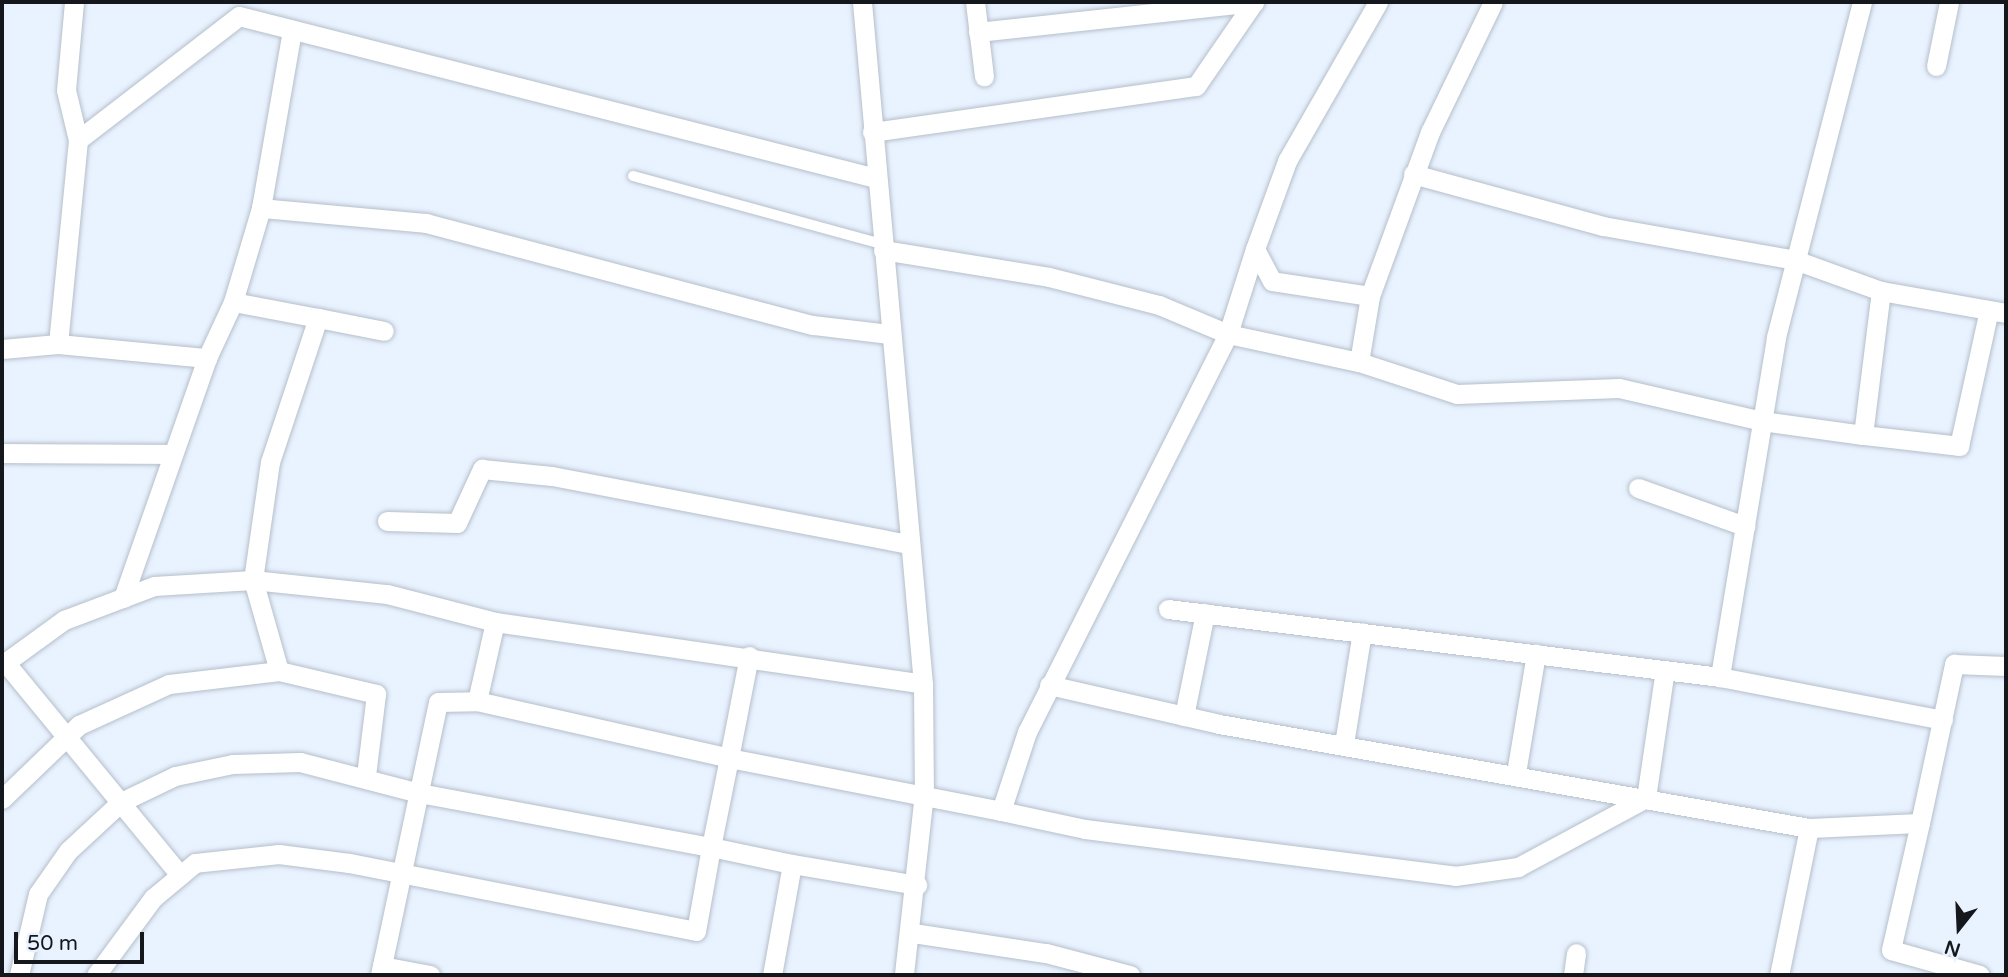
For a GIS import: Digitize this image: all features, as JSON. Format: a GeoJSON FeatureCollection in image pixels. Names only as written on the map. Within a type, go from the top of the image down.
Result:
{"type":"FeatureCollection","features":[{"type":"Feature","properties":{"kind":"street"},"geometry":{"type":"LineString","coordinates":[[58,344],[78,140],[65,90],[75,2]]}},
{"type":"Feature","properties":{"kind":"street"},"geometry":{"type":"LineString","coordinates":[[862,2],[923,684],[924,793],[913,933],[904,975]]}},
{"type":"Feature","properties":{"kind":"street"},"geometry":{"type":"LineString","coordinates":[[975,2],[984,76]]}},
{"type":"Feature","properties":{"kind":"street"},"geometry":{"type":"LineString","coordinates":[[872,131],[1196,86],[1254,2]]}},
{"type":"Feature","properties":{"kind":"street"},"geometry":{"type":"LineString","coordinates":[[978,32],[1254,2]]}},
{"type":"Feature","properties":{"kind":"street"},"geometry":{"type":"LineString","coordinates":[[1001,811],[1049,685],[1112,573],[1228,334],[1287,161],[1378,2]]}},
{"type":"Feature","properties":{"kind":"street"},"geometry":{"type":"LineString","coordinates":[[1359,362],[1370,296],[1413,174],[1493,2]]}},
{"type":"Feature","properties":{"kind":"street"},"geometry":{"type":"LineString","coordinates":[[1720,677],[1762,421],[1795,260],[1862,2]]}},
{"type":"Feature","properties":{"kind":"street"},"geometry":{"type":"LineString","coordinates":[[1936,66],[1949,2]]}},
{"type":"Feature","properties":{"kind":"street"},"geometry":{"type":"LineString","coordinates":[[78,140],[239,16],[876,178]]}},
{"type":"Feature","properties":{"kind":"street"},"geometry":{"type":"LineString","coordinates":[[123,598],[207,358],[233,302],[261,208],[292,30]]}},
{"type":"Feature","properties":{"kind":"street"},"geometry":{"type":"LineString","coordinates":[[882,247],[1049,277],[1159,305],[1228,334],[1359,362],[1457,394],[1619,388],[1762,421],[1959,446],[1997,311],[1881,291],[1795,260],[1603,226],[1413,174]]}},
{"type":"Feature","properties":{"kind":"street"},"geometry":{"type":"LineString","coordinates":[[261,208],[426,223],[813,324],[890,334]]}},
{"type":"Feature","properties":{"kind":"street"},"geometry":{"type":"LineString","coordinates":[[1255,249],[1272,281],[1370,296]]}},
{"type":"Feature","properties":{"kind":"street"},"geometry":{"type":"LineString","coordinates":[[1863,435],[1881,291]]}},
{"type":"Feature","properties":{"kind":"street"},"geometry":{"type":"LineString","coordinates":[[233,302],[384,331]]}},
{"type":"Feature","properties":{"kind":"street"},"geometry":{"type":"LineString","coordinates":[[279,671],[253,580],[270,462],[318,318]]}},
{"type":"Feature","properties":{"kind":"street"},"geometry":{"type":"LineString","coordinates":[[2,349],[58,344],[207,358]]}},
{"type":"Feature","properties":{"kind":"street"},"geometry":{"type":"LineString","coordinates":[[2,453],[173,454]]}},
{"type":"Feature","properties":{"kind":"street"},"geometry":{"type":"LineString","coordinates":[[387,521],[457,523],[482,469],[552,476],[910,544]]}},
{"type":"Feature","properties":{"kind":"street"},"geometry":{"type":"LineString","coordinates":[[1638,488],[1745,526]]}},
{"type":"Feature","properties":{"kind":"street"},"geometry":{"type":"LineString","coordinates":[[180,876],[67,735],[3,663],[64,620],[154,586],[253,580],[387,594],[495,622],[749,656],[923,684]]}},
{"type":"Feature","properties":{"kind":"street"},"geometry":{"type":"LineString","coordinates":[[1168,609],[1720,677],[1943,720]]}},
{"type":"Feature","properties":{"kind":"street"},"geometry":{"type":"LineString","coordinates":[[1184,716],[1205,613]]}},
{"type":"Feature","properties":{"kind":"street"},"geometry":{"type":"LineString","coordinates":[[477,701],[495,622]]}},
{"type":"Feature","properties":{"kind":"street"},"geometry":{"type":"LineString","coordinates":[[1344,744],[1362,632]]}},
{"type":"Feature","properties":{"kind":"street"},"geometry":{"type":"LineString","coordinates":[[1516,773],[1536,654]]}},
{"type":"Feature","properties":{"kind":"street"},"geometry":{"type":"LineString","coordinates":[[96,975],[153,898],[195,863],[279,854],[696,931],[749,656]]}},
{"type":"Feature","properties":{"kind":"street"},"geometry":{"type":"LineString","coordinates":[[1980,975],[1891,950],[1954,664],[2006,666]]}},
{"type":"Feature","properties":{"kind":"street"},"geometry":{"type":"LineString","coordinates":[[1646,797],[1665,670]]}},
{"type":"Feature","properties":{"kind":"street"},"geometry":{"type":"LineString","coordinates":[[2,799],[67,735],[169,684],[279,671],[376,694],[366,776]]}},
{"type":"Feature","properties":{"kind":"street"},"geometry":{"type":"LineString","coordinates":[[1049,685],[1184,716],[1516,773],[1809,828],[1920,823]]}},
{"type":"Feature","properties":{"kind":"street"},"geometry":{"type":"LineString","coordinates":[[430,975],[381,971],[438,702],[477,701],[729,758],[924,793],[1085,828],[1455,876],[1518,867],[1646,797]]}},
{"type":"Feature","properties":{"kind":"street"},"geometry":{"type":"LineString","coordinates":[[19,975],[38,894],[68,851],[121,802],[175,776],[233,764],[300,762],[366,776],[419,793],[916,885]]}},
{"type":"Feature","properties":{"kind":"street"},"geometry":{"type":"LineString","coordinates":[[1779,975],[1809,828]]}},
{"type":"Feature","properties":{"kind":"street"},"geometry":{"type":"LineString","coordinates":[[772,975],[792,864]]}},
{"type":"Feature","properties":{"kind":"street"},"geometry":{"type":"LineString","coordinates":[[913,933],[1046,953],[1130,975]]}},
{"type":"Feature","properties":{"kind":"street"},"geometry":{"type":"LineString","coordinates":[[1573,975],[1576,953]]}},
{"type":"Feature","properties":{"kind":"lane"},"geometry":{"type":"LineString","coordinates":[[633,176],[882,247]]}}]}
